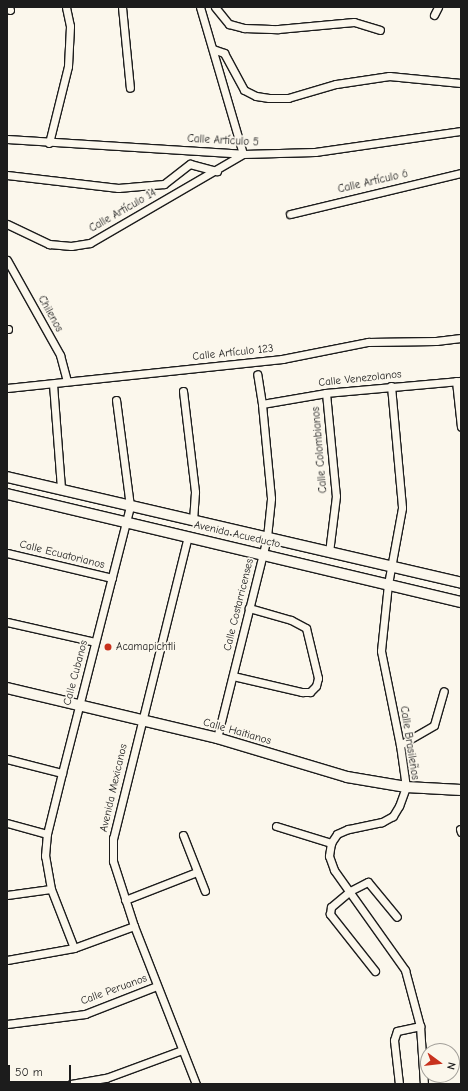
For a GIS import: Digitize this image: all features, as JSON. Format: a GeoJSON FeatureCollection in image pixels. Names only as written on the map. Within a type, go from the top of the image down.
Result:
{"type":"FeatureCollection","features":[{"type":"Feature","properties":{"kind":"main road","name":"Avenida Acueducto"},"geometry":{"type":"LineString","coordinates":[[7,477],[193,521],[267,536],[461,583]]}},
{"type":"Feature","properties":{"kind":"main road","name":"Avenida Acueducto"},"geometry":{"type":"LineString","coordinates":[[7,494],[263,553],[461,602]]}},
{"type":"Feature","properties":{"kind":"main road","name":"Calle Haitianos"},"geometry":{"type":"LineString","coordinates":[[7,688],[217,738],[347,776],[406,787],[461,790]]}},
{"type":"Feature","properties":{"kind":"street"},"geometry":{"type":"LineString","coordinates":[[49,143],[68,66],[70,26],[66,7]]}},
{"type":"Feature","properties":{"kind":"street"},"geometry":{"type":"LineString","coordinates":[[122,7],[130,88]]}},
{"type":"Feature","properties":{"kind":"street"},"geometry":{"type":"LineString","coordinates":[[200,7],[243,154]]}},
{"type":"Feature","properties":{"kind":"street"},"geometry":{"type":"LineString","coordinates":[[215,7],[229,24],[244,28],[278,29],[354,22],[380,30]]}},
{"type":"Feature","properties":{"kind":"street"},"geometry":{"type":"LineString","coordinates":[[434,15],[438,7]]}},
{"type":"Feature","properties":{"kind":"street"},"geometry":{"type":"LineString","coordinates":[[213,49],[224,53],[244,90],[256,96],[269,98],[288,98],[336,84],[389,76],[461,83]]}},
{"type":"Feature","properties":{"kind":"street","name":"Calle Artículo 5"},"geometry":{"type":"LineString","coordinates":[[7,139],[49,143],[213,150],[243,154],[315,152],[461,131]]}},
{"type":"Feature","properties":{"kind":"street","name":"Calle Artículo 14"},"geometry":{"type":"LineString","coordinates":[[7,224],[49,244],[71,246],[90,243],[217,171],[243,154]]}},
{"type":"Feature","properties":{"kind":"street"},"geometry":{"type":"LineString","coordinates":[[7,175],[118,188],[154,187],[171,180],[180,170],[190,164],[217,171]]}},
{"type":"Feature","properties":{"kind":"street","name":"Calle Artículo 6"},"geometry":{"type":"LineString","coordinates":[[290,214],[461,173]]}},
{"type":"Feature","properties":{"kind":"street","name":"Chilenos"},"geometry":{"type":"LineString","coordinates":[[7,260],[60,356],[67,381]]}},
{"type":"Feature","properties":{"kind":"street","name":"Calle Artículo 123"},"geometry":{"type":"LineString","coordinates":[[7,388],[282,359],[368,342],[436,342],[461,338]]}},
{"type":"Feature","properties":{"kind":"street","name":"Calle Costarricenses"},"geometry":{"type":"LineString","coordinates":[[217,738],[267,536],[270,498],[262,404],[257,374]]}},
{"type":"Feature","properties":{"kind":"street"},"geometry":{"type":"LineString","coordinates":[[459,381],[461,427]]}},
{"type":"Feature","properties":{"kind":"street","name":"Calle Venezolanos"},"geometry":{"type":"LineString","coordinates":[[262,404],[326,393],[459,381]]}},
{"type":"Feature","properties":{"kind":"street"},"geometry":{"type":"LineString","coordinates":[[53,384],[61,489]]}},
{"type":"Feature","properties":{"kind":"street","name":"Calle Brasileños"},"geometry":{"type":"LineString","coordinates":[[331,843],[338,834],[348,829],[382,822],[393,816],[399,806],[406,787],[400,745],[381,651],[388,584],[402,508],[392,386]]}},
{"type":"Feature","properties":{"kind":"street"},"geometry":{"type":"LineString","coordinates":[[183,391],[195,492],[193,521]]}},
{"type":"Feature","properties":{"kind":"street","name":"Calle Colombianos"},"geometry":{"type":"LineString","coordinates":[[326,393],[336,496],[329,552]]}},
{"type":"Feature","properties":{"kind":"street","name":"Calle Cubanos"},"geometry":{"type":"LineString","coordinates":[[74,948],[51,889],[45,856],[47,834],[78,706],[96,642],[130,506],[116,400]]}},
{"type":"Feature","properties":{"kind":"street","name":"Avenida Mexicanos"},"geometry":{"type":"LineString","coordinates":[[188,536],[113,838],[113,861],[134,926],[196,1084]]}},
{"type":"Feature","properties":{"kind":"street","name":"Calle Ecuatorianos"},"geometry":{"type":"LineString","coordinates":[[7,553],[112,578]]}},
{"type":"Feature","properties":{"kind":"street"},"geometry":{"type":"LineString","coordinates":[[233,676],[302,692],[310,692],[316,686],[318,678],[306,628],[291,620],[249,608]]}},
{"type":"Feature","properties":{"kind":"street"},"geometry":{"type":"LineString","coordinates":[[7,622],[96,642]]}},
{"type":"Feature","properties":{"kind":"street"},"geometry":{"type":"LineString","coordinates":[[400,745],[434,725],[444,691]]}},
{"type":"Feature","properties":{"kind":"street"},"geometry":{"type":"LineString","coordinates":[[7,759],[62,773]]}},
{"type":"Feature","properties":{"kind":"street"},"geometry":{"type":"LineString","coordinates":[[7,823],[47,834]]}},
{"type":"Feature","properties":{"kind":"street"},"geometry":{"type":"LineString","coordinates":[[276,826],[331,843],[329,856],[334,870],[405,970],[420,1026],[424,1084]]}},
{"type":"Feature","properties":{"kind":"street"},"geometry":{"type":"LineString","coordinates":[[183,835],[205,891]]}},
{"type":"Feature","properties":{"kind":"street"},"geometry":{"type":"LineString","coordinates":[[125,900],[197,872]]}},
{"type":"Feature","properties":{"kind":"street"},"geometry":{"type":"LineString","coordinates":[[375,971],[330,914],[331,907],[350,891],[368,882],[397,917]]}},
{"type":"Feature","properties":{"kind":"street"},"geometry":{"type":"LineString","coordinates":[[7,896],[51,889]]}},
{"type":"Feature","properties":{"kind":"street"},"geometry":{"type":"LineString","coordinates":[[7,960],[74,948],[134,926]]}},
{"type":"Feature","properties":{"kind":"street","name":"Calle Peruanos"},"geometry":{"type":"LineString","coordinates":[[7,1024],[85,1014],[157,986]]}},
{"type":"Feature","properties":{"kind":"street"},"geometry":{"type":"LineString","coordinates":[[399,1084],[394,1040],[397,1031],[420,1026]]}},
{"type":"Feature","properties":{"kind":"street"},"geometry":{"type":"LineString","coordinates":[[71,1084],[106,1078],[182,1050]]}},
{"type":"Feature","properties":{"kind":"place","name":"Acamapichtli"},"geometry":{"type":"Point","coordinates":[108,647]}}]}
